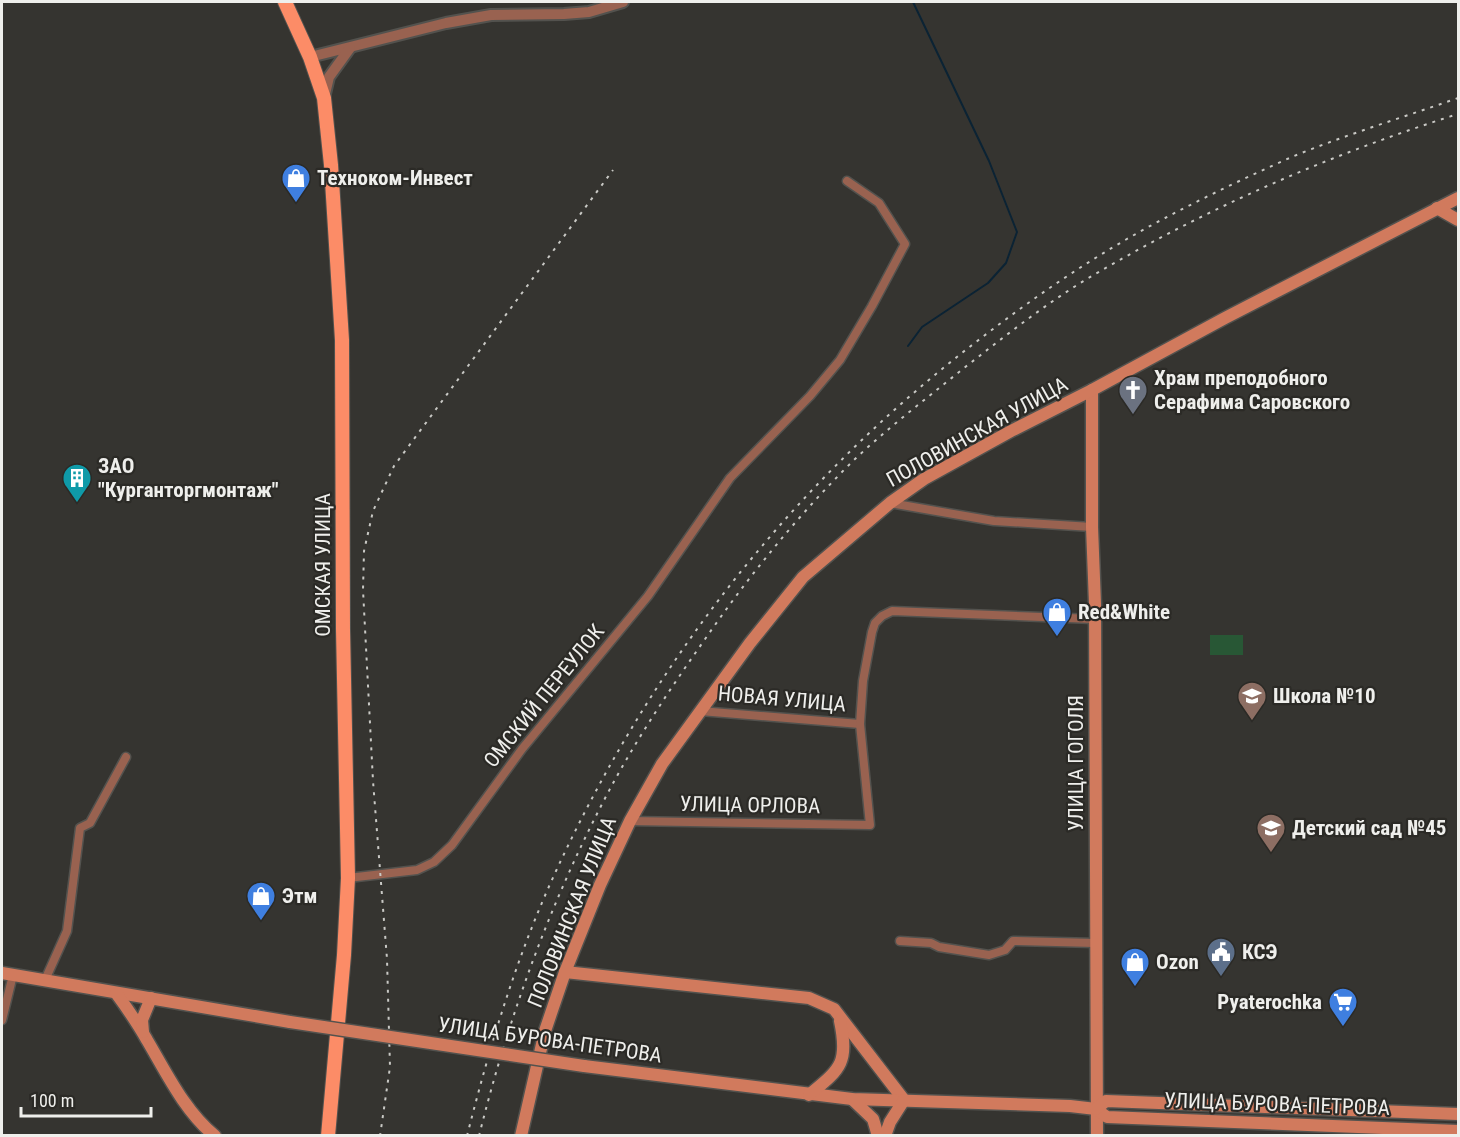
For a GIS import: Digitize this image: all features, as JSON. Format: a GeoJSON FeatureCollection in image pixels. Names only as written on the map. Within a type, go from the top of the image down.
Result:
{"type":"FeatureCollection","features":[{"type":"Feature","properties":{"kind":"main road","name":"ОМСКАЯ УЛИЦА"},"geometry":{"type":"LineString","coordinates":[[285,2],[310,57],[324,98],[332,165],[342,340],[343,629],[348,878],[344,955],[328,1136]]}},
{"type":"Feature","properties":{"kind":"main road","name":"ПОЛОВИНСКАЯ УЛИЦА"},"geometry":{"type":"LineString","coordinates":[[521,1136],[545,1031],[565,972],[600,885],[630,821],[662,764],[750,643],[803,577],[890,503],[933,474],[1225,318],[1458,198]]}},
{"type":"Feature","properties":{"kind":"main road"},"geometry":{"type":"LineString","coordinates":[[1437,208],[1458,220]]}},
{"type":"Feature","properties":{"kind":"main road","name":"УЛИЦА ГОГОЛЯ"},"geometry":{"type":"LineString","coordinates":[[1092,390],[1097,1136]]}},
{"type":"Feature","properties":{"kind":"main road"},"geometry":{"type":"LineString","coordinates":[[565,972],[809,998],[834,1009],[904,1100],[890,1122],[885,1136]]}},
{"type":"Feature","properties":{"kind":"main road","name":"УЛИЦА БУРОВА-ПЕТРОВА"},"geometry":{"type":"LineString","coordinates":[[7,974],[290,1022],[584,1066],[809,1095],[852,1099],[1096,1108],[1107,1117],[1458,1131]]}},
{"type":"Feature","properties":{"kind":"main road"},"geometry":{"type":"LineString","coordinates":[[116,993],[197,1118],[215,1136]]}},
{"type":"Feature","properties":{"kind":"main road"},"geometry":{"type":"LineString","coordinates":[[142,1032],[142,1020],[151,998]]}},
{"type":"Feature","properties":{"kind":"main road"},"geometry":{"type":"LineString","coordinates":[[809,1095],[835,1073],[842,1059],[844,1042],[839,1017]]}},
{"type":"Feature","properties":{"kind":"main road"},"geometry":{"type":"LineString","coordinates":[[852,1099],[873,1119],[878,1136]]}},
{"type":"Feature","properties":{"kind":"main road","name":"УЛИЦА БУРОВА-ПЕТРОВА"},"geometry":{"type":"LineString","coordinates":[[1096,1108],[1106,1101],[1458,1114]]}},
{"type":"Feature","properties":{"kind":"street"},"geometry":{"type":"LineString","coordinates":[[310,57],[446,23],[491,15],[589,12],[623,2]]}},
{"type":"Feature","properties":{"kind":"street"},"geometry":{"type":"LineString","coordinates":[[324,98],[329,77],[350,48]]}},
{"type":"Feature","properties":{"kind":"street","name":"ОМСКИЙ ПЕРЕУЛОК"},"geometry":{"type":"LineString","coordinates":[[348,878],[417,870],[434,862],[452,844],[522,749],[648,596],[730,478],[810,396],[840,360],[905,244],[879,203],[847,181]]}},
{"type":"Feature","properties":{"kind":"street"},"geometry":{"type":"LineString","coordinates":[[890,503],[994,522],[1092,526]]}},
{"type":"Feature","properties":{"kind":"street"},"geometry":{"type":"LineString","coordinates":[[860,724],[863,681],[872,632],[875,623],[892,611],[1094,620]]}},
{"type":"Feature","properties":{"kind":"street","name":"НОВАЯ УЛИЦА"},"geometry":{"type":"LineString","coordinates":[[700,711],[860,724]]}},
{"type":"Feature","properties":{"kind":"street","name":"УЛИЦА ОРЛОВА"},"geometry":{"type":"LineString","coordinates":[[630,821],[870,825],[860,724]]}},
{"type":"Feature","properties":{"kind":"street"},"geometry":{"type":"LineString","coordinates":[[45,980],[67,931],[80,828],[90,823],[126,757]]}},
{"type":"Feature","properties":{"kind":"street"},"geometry":{"type":"LineString","coordinates":[[900,940],[931,943],[939,947],[989,955],[1005,950],[1013,941],[1095,943]]}},
{"type":"Feature","properties":{"kind":"street"},"geometry":{"type":"LineString","coordinates":[[2,1020],[7,974]]}},
{"type":"Feature","properties":{"kind":"green space"},"geometry":{"type":"Polygon","coordinates":[[[1210,635],[1243,635],[1243,655],[1210,655],[1210,635]]]}},
{"type":"Feature","properties":{"kind":"waterway"},"geometry":{"type":"LineString","coordinates":[[908,346],[922,327],[988,283],[1006,263],[1017,232],[989,161],[913,2]]}},
{"type":"Feature","properties":{"kind":"railway"},"geometry":{"type":"LineString","coordinates":[[467,1136],[495,1034],[529,935],[556,871],[596,791],[640,715],[688,642],[740,572],[797,506],[858,444],[923,385],[1013,314],[1098,256],[1181,210],[1294,156],[1458,98]]}},
{"type":"Feature","properties":{"kind":"railway"},"geometry":{"type":"LineString","coordinates":[[479,1136],[504,1046],[534,957],[570,871],[611,787],[678,677],[720,618],[774,547],[834,480],[881,436],[964,368],[1032,316],[1085,280],[1189,223],[1277,182],[1321,163],[1458,114]]}},
{"type":"Feature","properties":{"kind":"railway"},"geometry":{"type":"LineString","coordinates":[[380,1136],[390,1067],[387,959],[373,781],[363,590],[364,551],[373,511],[394,466],[613,170]]}},
{"type":"Feature","properties":{"kind":"place","name":"Техноком-Инвест"},"geometry":{"type":"Point","coordinates":[296,204]}},
{"type":"Feature","properties":{"kind":"place","name":"Храм преподобного Серафима Саровского"},"geometry":{"type":"Point","coordinates":[1133,416]}},
{"type":"Feature","properties":{"kind":"place","name":"ЗАО \"Курганторгмонтаж\""},"geometry":{"type":"Point","coordinates":[77,504]}},
{"type":"Feature","properties":{"kind":"place","name":"Red&White"},"geometry":{"type":"Point","coordinates":[1057,638]}},
{"type":"Feature","properties":{"kind":"place","name":"Школа №10"},"geometry":{"type":"Point","coordinates":[1252,722]}},
{"type":"Feature","properties":{"kind":"place","name":"Детский сад №45"},"geometry":{"type":"Point","coordinates":[1271,854]}},
{"type":"Feature","properties":{"kind":"place","name":"Этм"},"geometry":{"type":"Point","coordinates":[261,922]}},
{"type":"Feature","properties":{"kind":"place","name":"КСЭ"},"geometry":{"type":"Point","coordinates":[1221,978]}},
{"type":"Feature","properties":{"kind":"place","name":"Ozon"},"geometry":{"type":"Point","coordinates":[1135,988]}},
{"type":"Feature","properties":{"kind":"place","name":"Pyaterochka"},"geometry":{"type":"Point","coordinates":[1343,1028]}}]}
